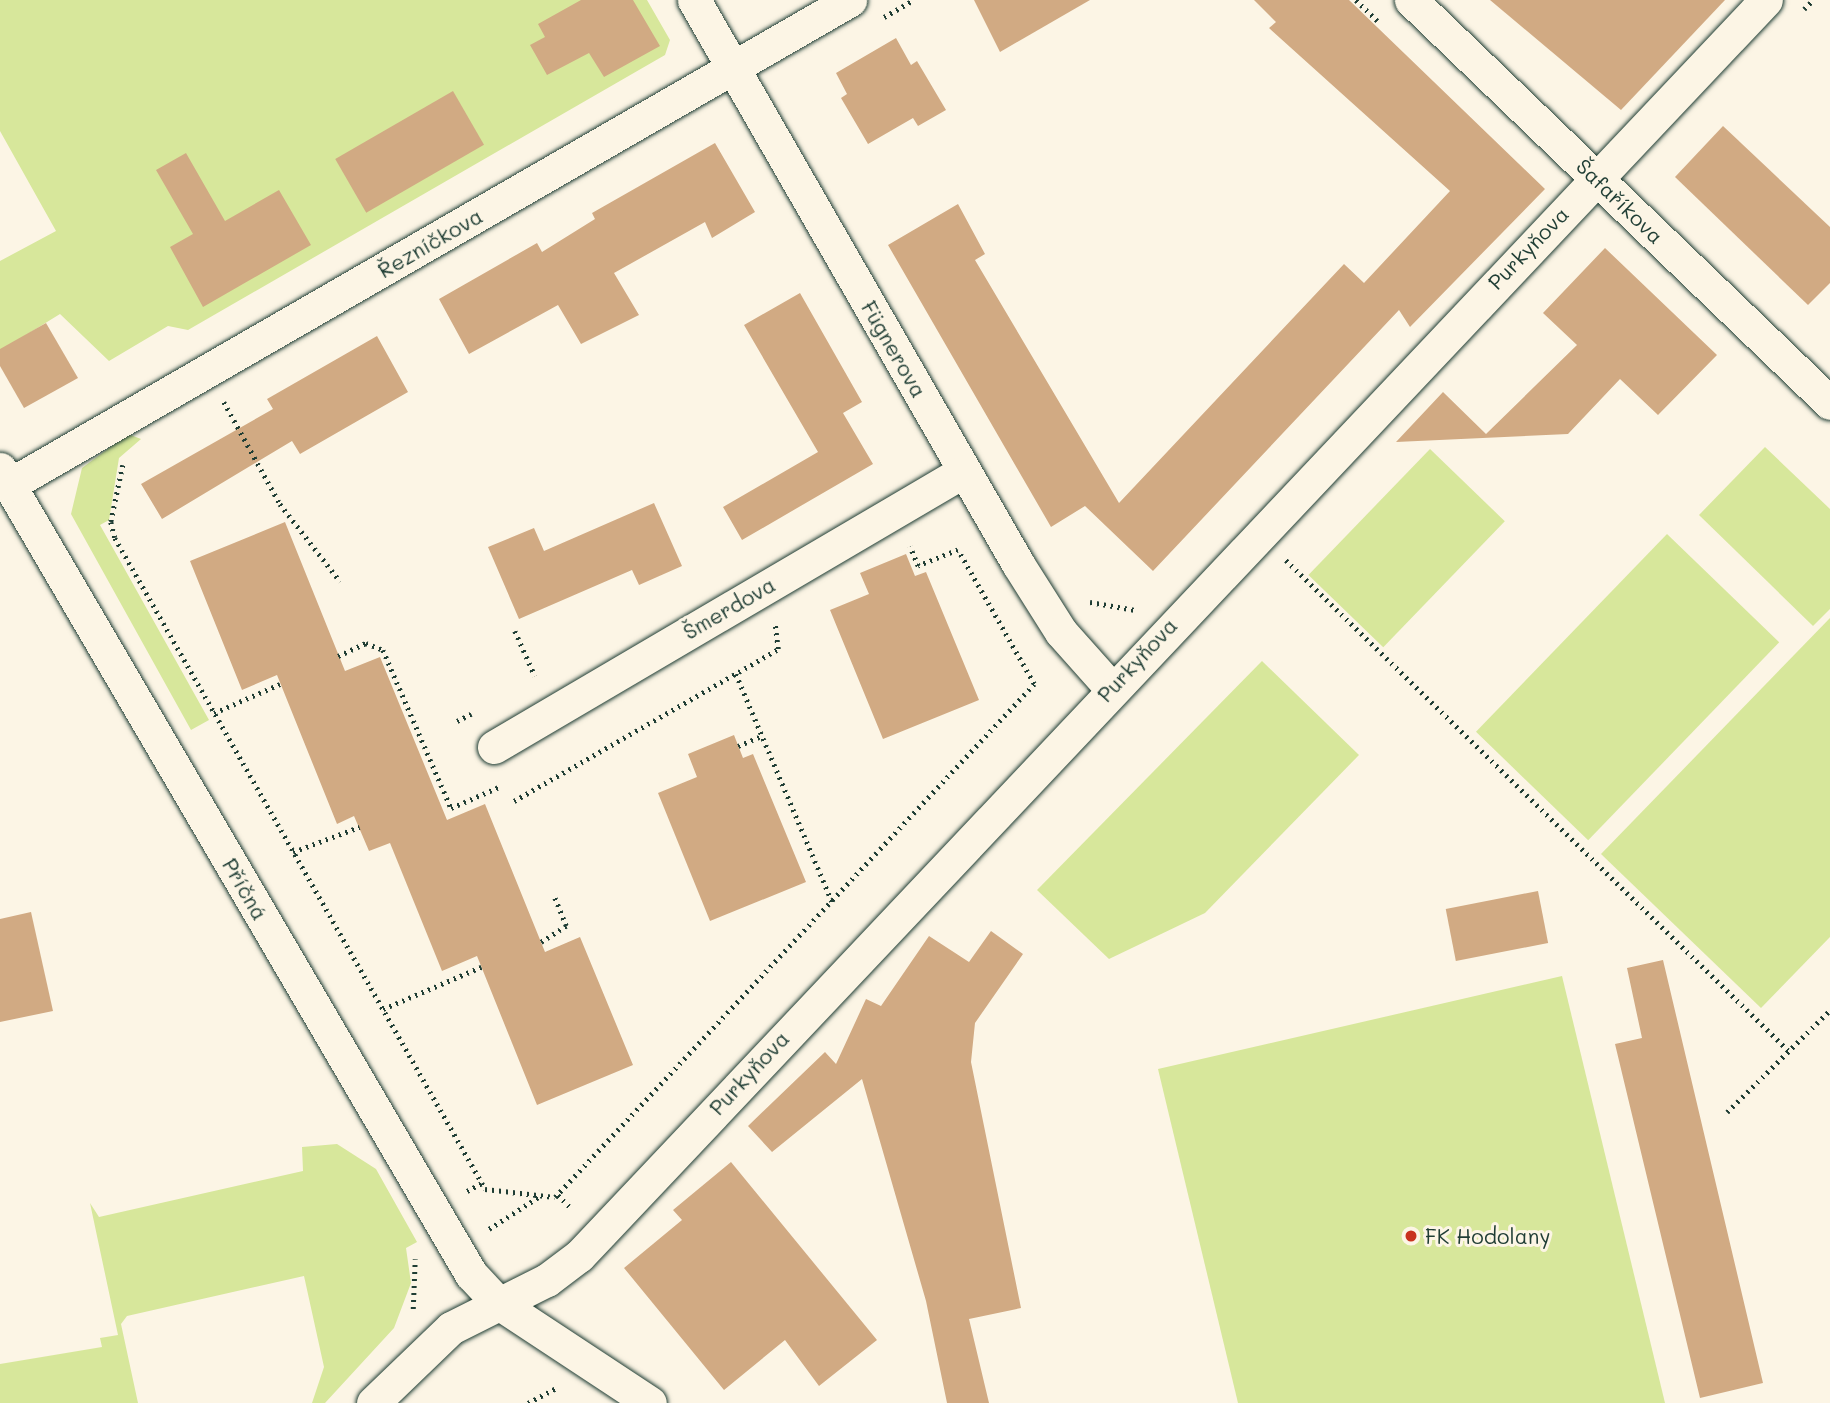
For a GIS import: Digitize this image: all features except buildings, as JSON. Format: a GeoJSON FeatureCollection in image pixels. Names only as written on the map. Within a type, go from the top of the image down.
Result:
{"type":"FeatureCollection","features":[{"type":"Feature","properties":{"kind":"street","name":"Fügnerova"},"geometry":{"type":"LineString","coordinates":[[694,0],[964,471],[1061,632],[1110,687]]}},
{"type":"Feature","properties":{"kind":"street","name":"Řezníčkova"},"geometry":{"type":"LineString","coordinates":[[5,477],[850,0]]}},
{"type":"Feature","properties":{"kind":"street","name":"Šafaříkova"},"geometry":{"type":"LineString","coordinates":[[1411,0],[1830,403]]}},
{"type":"Feature","properties":{"kind":"street","name":"Purkyňova"},"geometry":{"type":"LineString","coordinates":[[373,1403],[451,1328],[497,1302],[547,1280],[579,1256],[1110,687],[1766,0]]}},
{"type":"Feature","properties":{"kind":"street","name":"Šmerdova"},"geometry":{"type":"LineString","coordinates":[[494,747],[964,471]]}},
{"type":"Feature","properties":{"kind":"street","name":"Příčná"},"geometry":{"type":"LineString","coordinates":[[5,477],[454,1247],[497,1302],[650,1403]]}},
{"type":"Feature","properties":{"kind":"path"},"geometry":{"type":"LineString","coordinates":[[1356,0],[1385,29]]}},
{"type":"Feature","properties":{"kind":"path"},"geometry":{"type":"LineString","coordinates":[[1802,12],[1813,0]]}},
{"type":"Feature","properties":{"kind":"path"},"geometry":{"type":"LineString","coordinates":[[220,396],[280,504],[340,581]]}},
{"type":"Feature","properties":{"kind":"path"},"geometry":{"type":"LineString","coordinates":[[125,454],[112,531],[485,1189],[555,1197],[833,904],[1034,684],[958,550],[914,565],[907,541],[896,546]]}},
{"type":"Feature","properties":{"kind":"path"},"geometry":{"type":"LineString","coordinates":[[1258,533],[1790,1052]]}},
{"type":"Feature","properties":{"kind":"path"},"geometry":{"type":"LineString","coordinates":[[1081,596],[1104,609],[1147,607]]}},
{"type":"Feature","properties":{"kind":"path"},"geometry":{"type":"LineString","coordinates":[[514,801],[778,649],[774,616]]}},
{"type":"Feature","properties":{"kind":"path"},"geometry":{"type":"LineString","coordinates":[[515,631],[535,676]]}},
{"type":"Feature","properties":{"kind":"path"},"geometry":{"type":"LineString","coordinates":[[338,656],[366,643],[383,650],[451,808],[507,783]]}},
{"type":"Feature","properties":{"kind":"path"},"geometry":{"type":"LineString","coordinates":[[736,674],[833,904]]}},
{"type":"Feature","properties":{"kind":"path"},"geometry":{"type":"LineString","coordinates":[[214,713],[280,684]]}},
{"type":"Feature","properties":{"kind":"path"},"geometry":{"type":"LineString","coordinates":[[738,746],[762,736]]}},
{"type":"Feature","properties":{"kind":"path"},"geometry":{"type":"LineString","coordinates":[[293,852],[359,827]]}},
{"type":"Feature","properties":{"kind":"path"},"geometry":{"type":"LineString","coordinates":[[541,942],[566,926],[554,896]]}},
{"type":"Feature","properties":{"kind":"path"},"geometry":{"type":"LineString","coordinates":[[383,1009],[481,967]]}},
{"type":"Feature","properties":{"kind":"path"},"geometry":{"type":"LineString","coordinates":[[1727,1112],[1830,1010]]}},
{"type":"Feature","properties":{"kind":"path"},"geometry":{"type":"LineString","coordinates":[[459,1196],[482,1183]]}},
{"type":"Feature","properties":{"kind":"path"},"geometry":{"type":"LineString","coordinates":[[409,1316],[417,1289],[411,1245]]}},
{"type":"Feature","properties":{"kind":"green space"},"geometry":{"type":"Polygon","coordinates":[[[0,0],[647,0],[670,40],[665,55],[188,330],[168,326],[109,361],[60,314],[0,351],[0,261],[56,231],[0,131],[0,0]]]}},
{"type":"Feature","properties":{"kind":"green space"},"geometry":{"type":"Polygon","coordinates":[[[128,434],[141,439],[119,458],[109,520],[100,525],[209,720],[191,730],[71,514],[82,468],[128,434]]]}},
{"type":"Feature","properties":{"kind":"green space"},"geometry":{"type":"Polygon","coordinates":[[[1765,447],[1830,509],[1830,609],[1813,626],[1699,515],[1765,447]]]}},
{"type":"Feature","properties":{"kind":"green space"},"geometry":{"type":"Polygon","coordinates":[[[1430,449],[1505,521],[1383,647],[1308,575],[1430,449]]]}},
{"type":"Feature","properties":{"kind":"green space"},"geometry":{"type":"Polygon","coordinates":[[[1667,534],[1779,642],[1588,840],[1476,732],[1667,534]]]}},
{"type":"Feature","properties":{"kind":"green space"},"geometry":{"type":"Polygon","coordinates":[[[1830,618],[1830,937],[1761,1008],[1601,854],[1830,618]]]}},
{"type":"Feature","properties":{"kind":"green space"},"geometry":{"type":"Polygon","coordinates":[[[1262,661],[1359,755],[1205,913],[1109,959],[1037,890],[1262,661]]]}},
{"type":"Feature","properties":{"kind":"green space","name":"FK Hodolany"},"geometry":{"type":"Polygon","coordinates":[[[1562,976],[1665,1403],[1238,1403],[1158,1069],[1562,976]]]}},
{"type":"Feature","properties":{"kind":"green space"},"geometry":{"type":"Polygon","coordinates":[[[337,1144],[376,1169],[417,1242],[406,1248],[411,1283],[394,1328],[325,1403],[312,1403],[324,1367],[304,1276],[127,1316],[121,1324],[138,1403],[0,1403],[0,1364],[102,1347],[100,1338],[118,1335],[90,1203],[99,1217],[303,1171],[302,1147],[337,1144]]]}},
{"type":"Feature","properties":{"kind":"place","name":"FK Hodolany"},"geometry":{"type":"Point","coordinates":[1411,1236]}}]}
